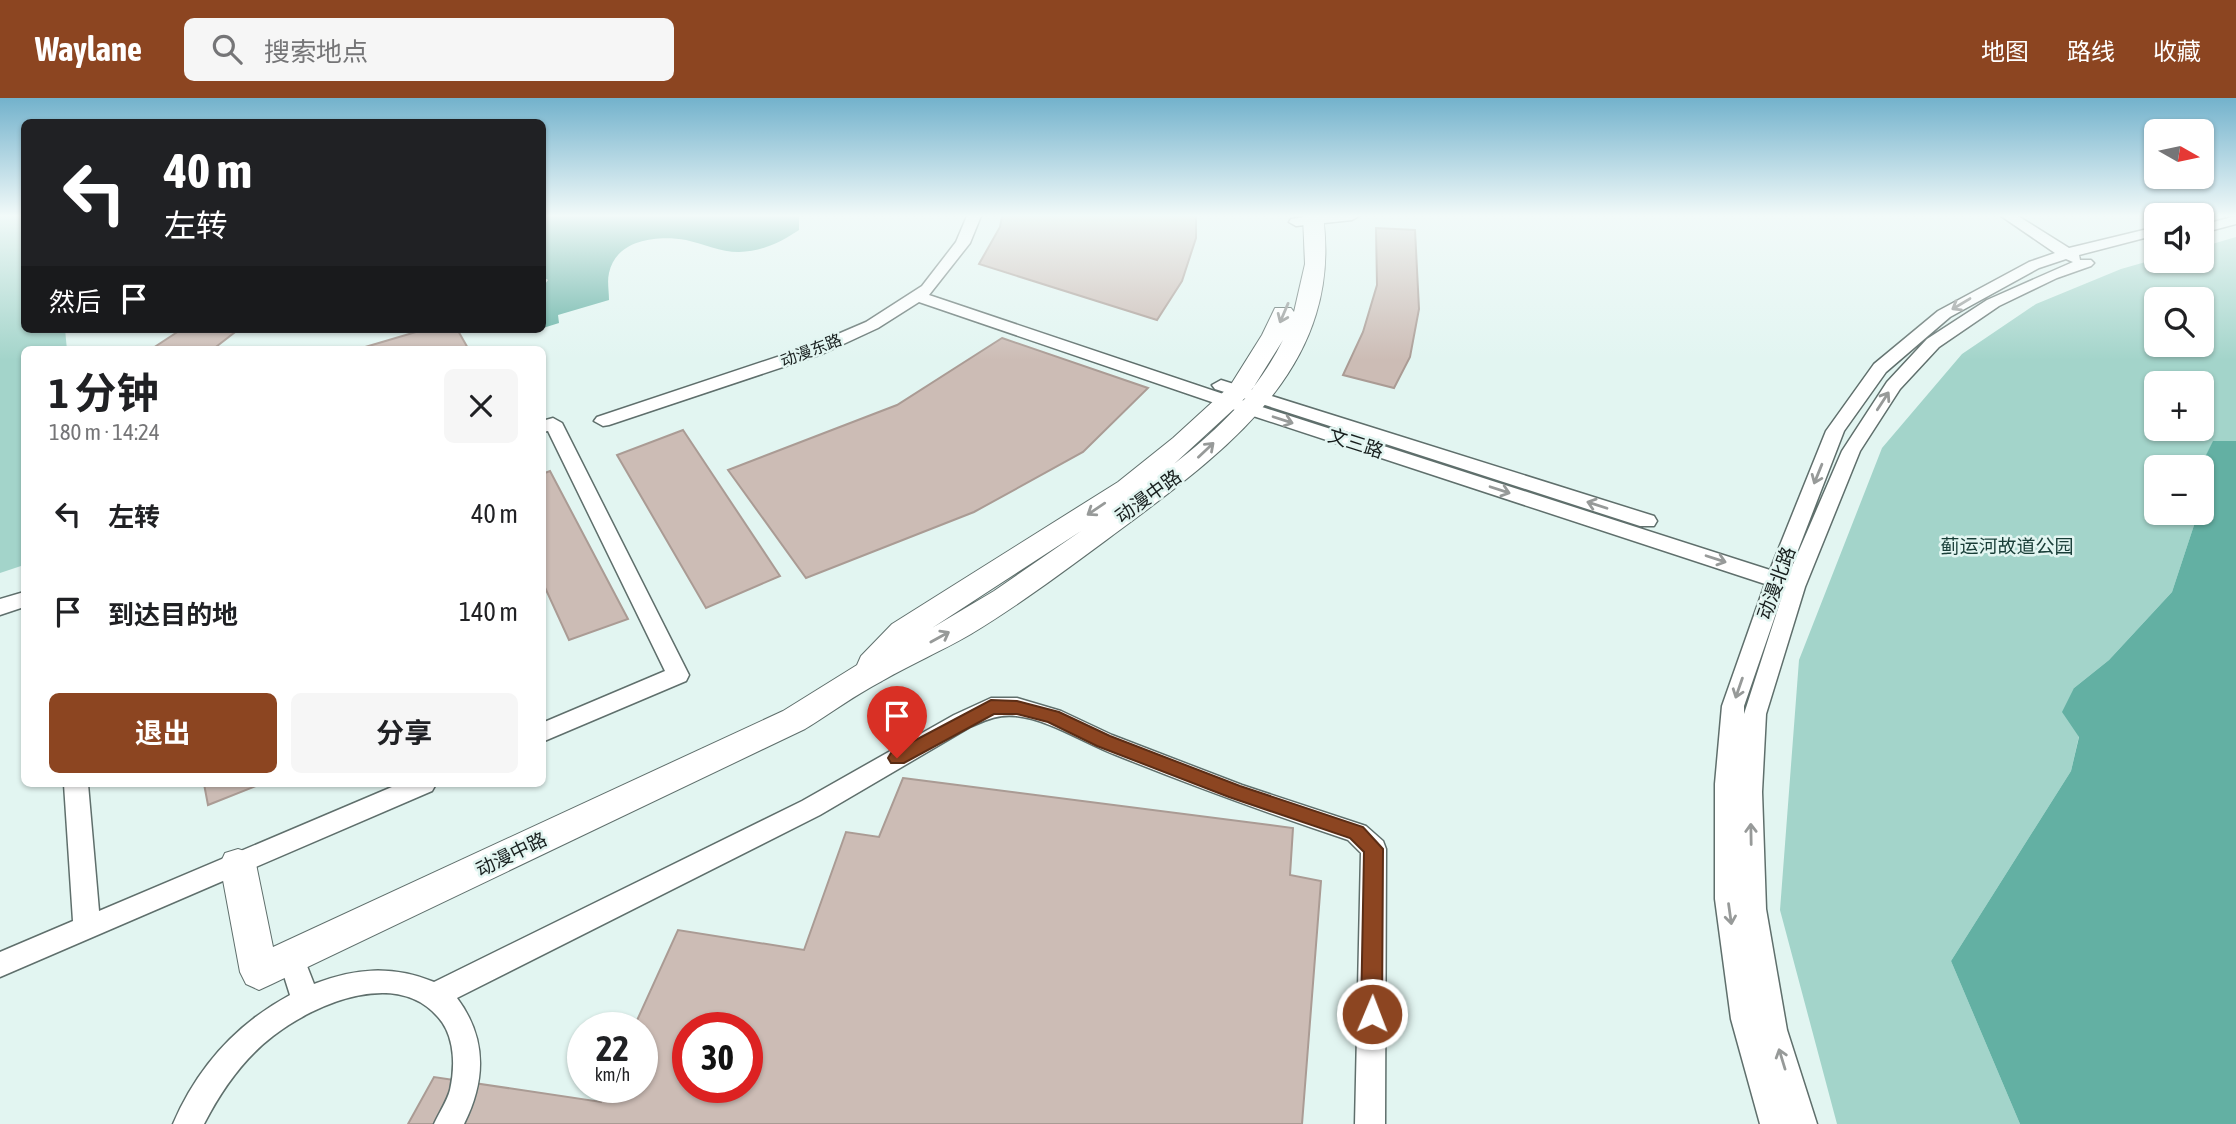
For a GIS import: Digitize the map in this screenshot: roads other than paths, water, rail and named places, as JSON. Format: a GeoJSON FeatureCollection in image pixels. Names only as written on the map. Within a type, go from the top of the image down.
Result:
{"type":"FeatureCollection","features":[{"type":"Feature","properties":{"kind":"street","name":"动漫东路"},"geometry":{"type":"LineString","coordinates":[[603,421],[816,350],[872,325],[923,293],[946,264]]}},
{"type":"Feature","properties":{"kind":"street","name":"动漫中路"},"geometry":{"type":"LineString","coordinates":[[238,864],[259,972],[794,720],[858,679],[960,626],[1045,572],[1189,465],[1244,400],[1292,293],[1295,264]]}},
{"type":"Feature","properties":{"kind":"street","name":"动漫北路"},"geometry":{"type":"LineString","coordinates":[[1802,1124],[1773,1030],[1755,923],[1750,792],[1755,714],[1789,576],[1835,431],[1880,368],[1944,314],[2041,264]]}},
{"type":"Feature","properties":{"kind":"street","name":"文三路"},"geometry":{"type":"LineString","coordinates":[[923,293],[1789,576]]}},
{"type":"Feature","properties":{"kind":"street"},"geometry":{"type":"LineString","coordinates":[[546,426],[553,423],[678,675],[546,731]]}},
{"type":"Feature","properties":{"kind":"street","name":"动漫北路"},"geometry":{"type":"LineString","coordinates":[[1775,1124],[1745,1019],[1728,899],[1727,783],[1733,706],[1789,576]]}},
{"type":"Feature","properties":{"kind":"street"},"geometry":{"type":"LineString","coordinates":[[0,607],[21,600]]}},
{"type":"Feature","properties":{"kind":"street"},"geometry":{"type":"LineString","coordinates":[[435,995],[811,808],[962,721],[991,707],[1017,707],[1052,717],[1104,741],[1235,792],[1357,833],[1374,849],[1370,1124]]}},
{"type":"Feature","properties":{"kind":"street"},"geometry":{"type":"LineString","coordinates":[[76,787],[86,928]]}},
{"type":"Feature","properties":{"kind":"street"},"geometry":{"type":"LineString","coordinates":[[0,965],[417,787]]}},
{"type":"Feature","properties":{"kind":"street"},"geometry":{"type":"LineString","coordinates":[[292,957],[306,1002]]}},
{"type":"Feature","properties":{"kind":"street"},"geometry":{"type":"LineString","coordinates":[[188,1124],[206,1087],[238,1048],[277,1017],[321,994],[363,982],[402,983],[435,995],[457,1017],[468,1049],[464,1091],[449,1124]]}},
{"type":"Feature","properties":{"kind":"park label","name":"蓟运河故道公园"},"geometry":{"type":"Point","coordinates":[2007,546]}}]}
